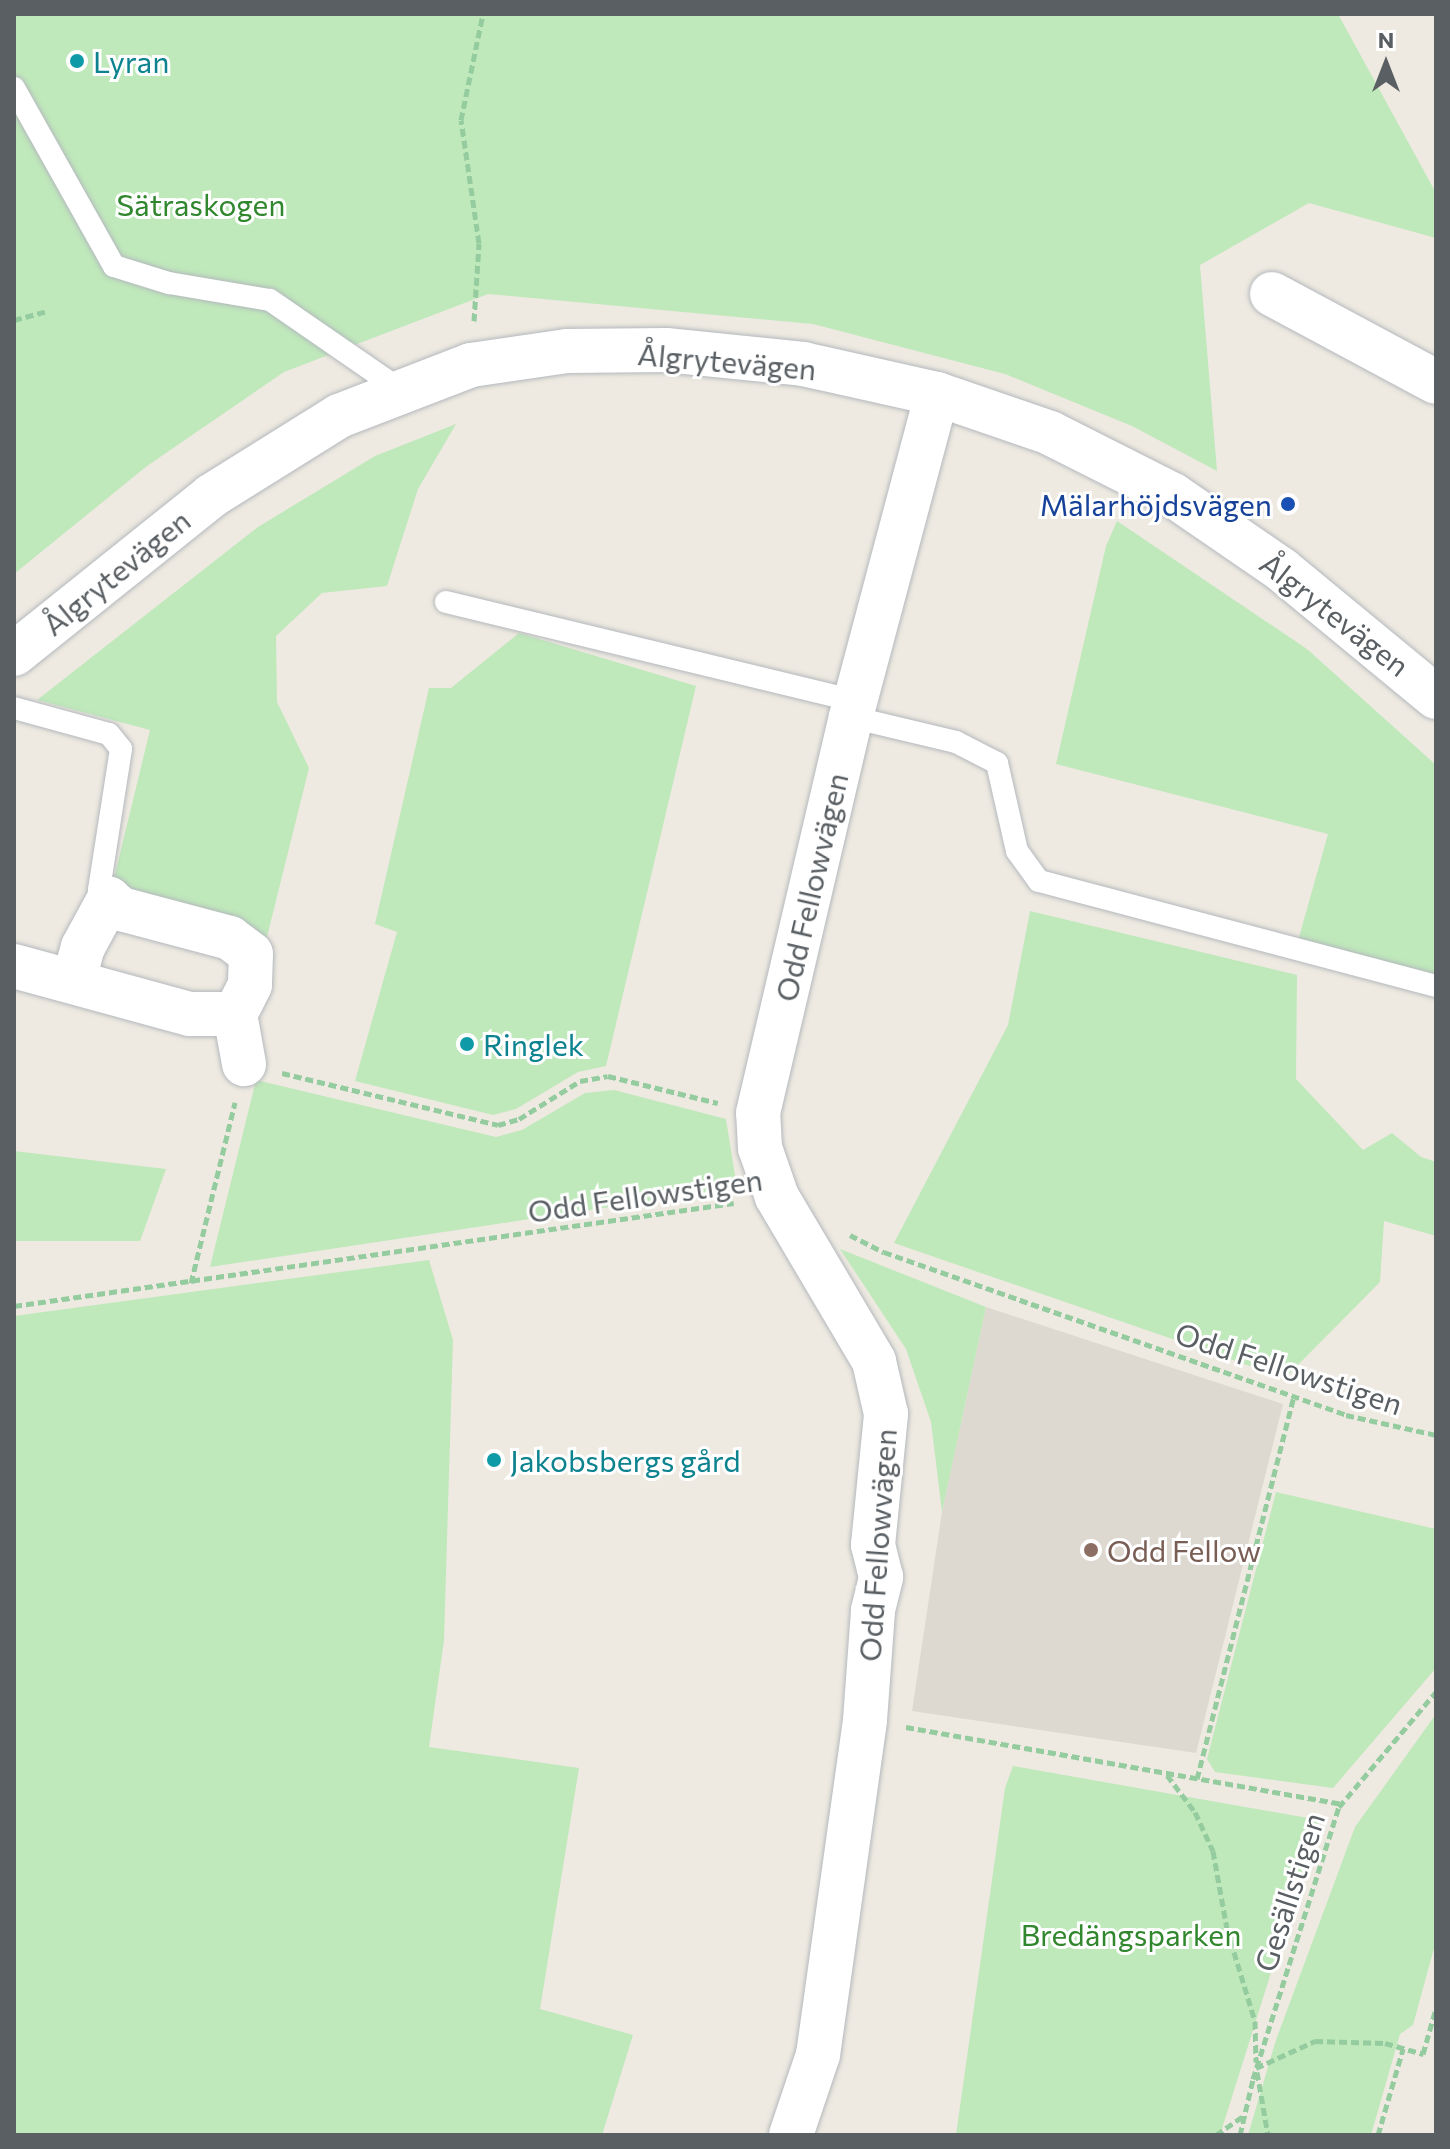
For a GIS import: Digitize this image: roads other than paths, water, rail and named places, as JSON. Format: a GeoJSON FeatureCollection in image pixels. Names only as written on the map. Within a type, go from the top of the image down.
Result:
{"type":"FeatureCollection","features":[{"type":"Feature","properties":{"kind":"street"},"geometry":{"type":"LineString","coordinates":[[1272,294],[1436,382]]}},
{"type":"Feature","properties":{"kind":"street","name":"Ålgrytevägen"},"geometry":{"type":"LineString","coordinates":[[14,654],[211,496],[339,416],[399,389],[471,365],[567,351],[666,350],[803,364],[937,394],[1050,433],[1173,495],[1282,570],[1436,697]]}},
{"type":"Feature","properties":{"kind":"street","name":"Odd Fellowvägen"},"geometry":{"type":"LineString","coordinates":[[791,2135],[818,2055],[865,1720],[873,1610],[881,1577],[873,1545],[886,1414],[874,1361],[777,1197],[760,1148],[758,1113],[854,709],[937,394]]}},
{"type":"Feature","properties":{"kind":"street"},"geometry":{"type":"LineString","coordinates":[[74,980],[83,947],[109,899],[121,909],[230,938],[251,954],[250,985],[235,1014],[244,1064]]}},
{"type":"Feature","properties":{"kind":"street"},"geometry":{"type":"LineString","coordinates":[[14,966],[190,1014],[235,1014]]}},
{"type":"Feature","properties":{"kind":"lane"},"geometry":{"type":"LineString","coordinates":[[14,88],[114,266],[169,283],[270,300],[399,389]]}},
{"type":"Feature","properties":{"kind":"lane"},"geometry":{"type":"LineString","coordinates":[[446,602],[854,709],[956,742],[997,763],[1017,851],[1039,881],[1436,986]]}},
{"type":"Feature","properties":{"kind":"lane"},"geometry":{"type":"LineString","coordinates":[[14,708],[109,734],[121,749],[99,890],[109,899]]}},
{"type":"Feature","properties":{"kind":"place","name":"Lyran"},"geometry":{"type":"Point","coordinates":[77,61]}},
{"type":"Feature","properties":{"kind":"place","name":"Mälarhöjdsvägen"},"geometry":{"type":"Point","coordinates":[1288,504]}},
{"type":"Feature","properties":{"kind":"place","name":"Ringlek"},"geometry":{"type":"Point","coordinates":[467,1044]}},
{"type":"Feature","properties":{"kind":"place","name":"Jakobsbergs gård"},"geometry":{"type":"Point","coordinates":[494,1460]}},
{"type":"Feature","properties":{"kind":"place","name":"Odd Fellow"},"geometry":{"type":"Point","coordinates":[1091,1550]}},
{"type":"Feature","properties":{"kind":"park label","name":"Sätraskogen"},"geometry":{"type":"Point","coordinates":[201,204]}},
{"type":"Feature","properties":{"kind":"park label","name":"Bredängsparken"},"geometry":{"type":"Point","coordinates":[1131,1934]}}]}
